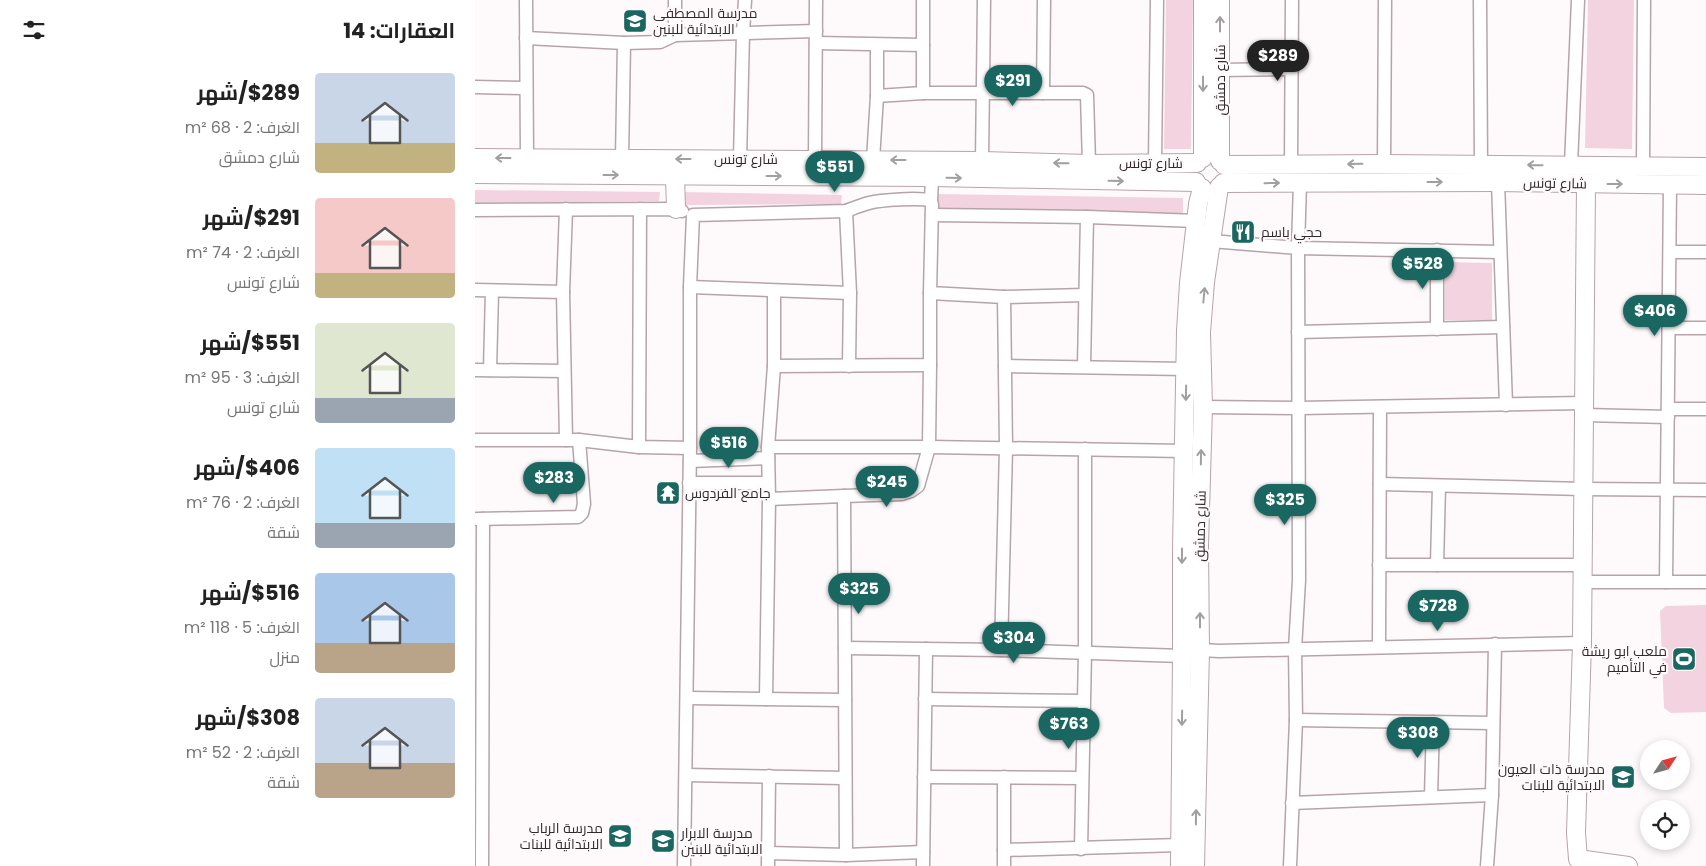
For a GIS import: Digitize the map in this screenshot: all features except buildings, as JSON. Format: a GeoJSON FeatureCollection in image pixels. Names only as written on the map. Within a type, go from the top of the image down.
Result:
{"type":"FeatureCollection","features":[{"type":"Feature","properties":{"kind":"street"},"geometry":{"type":"LineString","coordinates":[[526,0],[527,158]]}},
{"type":"Feature","properties":{"kind":"street"},"geometry":{"type":"LineString","coordinates":[[675,0],[675,35]]}},
{"type":"Feature","properties":{"kind":"street"},"geometry":{"type":"LineString","coordinates":[[740,159],[745,0]]}},
{"type":"Feature","properties":{"kind":"street"},"geometry":{"type":"LineString","coordinates":[[815,160],[816,0]]}},
{"type":"Feature","properties":{"kind":"street"},"geometry":{"type":"LineString","coordinates":[[923,0],[923,93]]}},
{"type":"Feature","properties":{"kind":"street"},"geometry":{"type":"LineString","coordinates":[[982,161],[984,0]]}},
{"type":"Feature","properties":{"kind":"street"},"geometry":{"type":"LineString","coordinates":[[1043,93],[1044,0]]}},
{"type":"Feature","properties":{"kind":"street"},"geometry":{"type":"LineString","coordinates":[[1155,163],[1157,0]]}},
{"type":"Feature","properties":{"kind":"street","name":"شارع دمشق"},"geometry":{"type":"LineString","coordinates":[[1200,161],[1203,0]]}},
{"type":"Feature","properties":{"kind":"street","name":"شارع دمشق"},"geometry":{"type":"LineString","coordinates":[[1220,0],[1222,163]]}},
{"type":"Feature","properties":{"kind":"street"},"geometry":{"type":"LineString","coordinates":[[1291,165],[1292,0]]}},
{"type":"Feature","properties":{"kind":"street"},"geometry":{"type":"LineString","coordinates":[[1384,164],[1385,0]]}},
{"type":"Feature","properties":{"kind":"street"},"geometry":{"type":"LineString","coordinates":[[1480,0],[1481,164]]}},
{"type":"Feature","properties":{"kind":"street"},"geometry":{"type":"LineString","coordinates":[[1571,165],[1578,0]]}},
{"type":"Feature","properties":{"kind":"street"},"geometry":{"type":"LineString","coordinates":[[1643,166],[1644,0]]}},
{"type":"Feature","properties":{"kind":"street"},"geometry":{"type":"LineString","coordinates":[[526,38],[624,43],[660,42],[675,35],[743,33],[816,37],[877,45],[923,45]]}},
{"type":"Feature","properties":{"kind":"street"},"geometry":{"type":"LineString","coordinates":[[622,159],[624,43]]}},
{"type":"Feature","properties":{"kind":"street"},"geometry":{"type":"LineString","coordinates":[[873,160],[877,96],[877,45]]}},
{"type":"Feature","properties":{"kind":"street"},"geometry":{"type":"LineString","coordinates":[[1220,70],[1291,69]]}},
{"type":"Feature","properties":{"kind":"street"},"geometry":{"type":"LineString","coordinates":[[475,87],[526,88]]}},
{"type":"Feature","properties":{"kind":"street"},"geometry":{"type":"LineString","coordinates":[[877,96],[923,93],[1083,93],[1087,95],[1089,164]]}},
{"type":"Feature","properties":{"kind":"street"},"geometry":{"type":"LineString","coordinates":[[1212,157],[1222,163],[1227,174],[1210,185],[1193,172],[1200,161],[1212,157]]}},
{"type":"Feature","properties":{"kind":"street","name":"شارع تونس"},"geometry":{"type":"LineString","coordinates":[[475,158],[527,158],[575,167],[675,176],[932,178],[1210,185],[1301,182],[1706,185]]}},
{"type":"Feature","properties":{"kind":"street","name":"شارع تونس"},"geometry":{"type":"LineString","coordinates":[[475,174],[575,167],[622,159],[982,161],[1089,164],[1200,161]]}},
{"type":"Feature","properties":{"kind":"street","name":"شارع تونس"},"geometry":{"type":"LineString","coordinates":[[1222,163],[1291,165],[1706,166]]}},
{"type":"Feature","properties":{"kind":"street"},"geometry":{"type":"LineString","coordinates":[[1666,582],[1669,252],[1678,185],[1685,166]]}},
{"type":"Feature","properties":{"kind":"street"},"geometry":{"type":"LineString","coordinates":[[675,176],[684,212],[690,287],[690,461],[684,866]]}},
{"type":"Feature","properties":{"kind":"street"},"geometry":{"type":"LineString","coordinates":[[769,499],[903,494],[918,486],[929,447],[932,178]]}},
{"type":"Feature","properties":{"kind":"street"},"geometry":{"type":"LineString","coordinates":[[1291,866],[1296,720],[1295,649],[1299,580],[1298,248],[1301,182]]}},
{"type":"Feature","properties":{"kind":"street"},"geometry":{"type":"LineString","coordinates":[[1498,182],[1506,405]]}},
{"type":"Feature","properties":{"kind":"street"},"geometry":{"type":"LineString","coordinates":[[1586,184],[1582,643],[1575,862],[1623,866]]}},
{"type":"Feature","properties":{"kind":"street","name":"شارع دمشق"},"geometry":{"type":"LineString","coordinates":[[1180,866],[1183,656],[1181,550],[1185,451],[1187,299],[1197,220],[1210,185]]}},
{"type":"Feature","properties":{"kind":"street","name":"شارع دمشق"},"geometry":{"type":"LineString","coordinates":[[1195,866],[1200,650],[1199,546],[1203,407],[1203,307],[1211,241],[1210,185]]}},
{"type":"Feature","properties":{"kind":"street"},"geometry":{"type":"LineString","coordinates":[[475,210],[640,209],[684,212],[847,210],[870,202],[917,199],[931,201]]}},
{"type":"Feature","properties":{"kind":"street"},"geometry":{"type":"LineString","coordinates":[[639,447],[640,209]]}},
{"type":"Feature","properties":{"kind":"street"},"geometry":{"type":"LineString","coordinates":[[482,866],[479,824],[479,519],[578,517],[582,513],[584,504],[564,371],[563,292],[566,210]]}},
{"type":"Feature","properties":{"kind":"street"},"geometry":{"type":"LineString","coordinates":[[847,210],[850,293],[849,366]]}},
{"type":"Feature","properties":{"kind":"street"},"geometry":{"type":"LineString","coordinates":[[932,215],[1197,220]]}},
{"type":"Feature","properties":{"kind":"street"},"geometry":{"type":"LineString","coordinates":[[1084,366],[1087,217]]}},
{"type":"Feature","properties":{"kind":"street"},"geometry":{"type":"LineString","coordinates":[[1211,241],[1298,248],[1500,252]]}},
{"type":"Feature","properties":{"kind":"street"},"geometry":{"type":"LineString","coordinates":[[1437,250],[1437,329]]}},
{"type":"Feature","properties":{"kind":"street"},"geometry":{"type":"LineString","coordinates":[[1669,252],[1706,252]]}},
{"type":"Feature","properties":{"kind":"street"},"geometry":{"type":"LineString","coordinates":[[690,287],[850,293]]}},
{"type":"Feature","properties":{"kind":"street"},"geometry":{"type":"LineString","coordinates":[[475,290],[563,292]]}},
{"type":"Feature","properties":{"kind":"street"},"geometry":{"type":"LineString","coordinates":[[490,370],[492,291]]}},
{"type":"Feature","properties":{"kind":"street"},"geometry":{"type":"LineString","coordinates":[[766,699],[768,453],[774,366],[774,291]]}},
{"type":"Feature","properties":{"kind":"street"},"geometry":{"type":"LineString","coordinates":[[930,293],[1004,297],[1085,295]]}},
{"type":"Feature","properties":{"kind":"street"},"geometry":{"type":"LineString","coordinates":[[1001,650],[1006,448],[1004,297]]}},
{"type":"Feature","properties":{"kind":"street"},"geometry":{"type":"LineString","coordinates":[[1298,332],[1503,327]]}},
{"type":"Feature","properties":{"kind":"street"},"geometry":{"type":"LineString","coordinates":[[1669,328],[1706,328]]}},
{"type":"Feature","properties":{"kind":"street"},"geometry":{"type":"LineString","coordinates":[[774,366],[930,365]]}},
{"type":"Feature","properties":{"kind":"street"},"geometry":{"type":"LineString","coordinates":[[1005,366],[1186,369]]}},
{"type":"Feature","properties":{"kind":"street"},"geometry":{"type":"LineString","coordinates":[[475,370],[564,371]]}},
{"type":"Feature","properties":{"kind":"street"},"geometry":{"type":"LineString","coordinates":[[1203,407],[1299,408],[1506,405],[1668,413],[1706,409]]}},
{"type":"Feature","properties":{"kind":"street"},"geometry":{"type":"LineString","coordinates":[[1379,647],[1380,407]]}},
{"type":"Feature","properties":{"kind":"street"},"geometry":{"type":"LineString","coordinates":[[475,440],[573,440],[639,447],[690,448]]}},
{"type":"Feature","properties":{"kind":"street"},"geometry":{"type":"LineString","coordinates":[[690,461],[768,453],[929,447],[1185,451]]}},
{"type":"Feature","properties":{"kind":"street"},"geometry":{"type":"LineString","coordinates":[[1081,849],[1085,652],[1085,449]]}},
{"type":"Feature","properties":{"kind":"street"},"geometry":{"type":"LineString","coordinates":[[689,483],[768,483]]}},
{"type":"Feature","properties":{"kind":"street"},"geometry":{"type":"LineString","coordinates":[[1380,484],[1706,490]]}},
{"type":"Feature","properties":{"kind":"street"},"geometry":{"type":"LineString","coordinates":[[1437,565],[1439,486]]}},
{"type":"Feature","properties":{"kind":"street"},"geometry":{"type":"LineString","coordinates":[[844,496],[846,855]]}},
{"type":"Feature","properties":{"kind":"street"},"geometry":{"type":"LineString","coordinates":[[1379,565],[1437,565],[1583,574],[1666,582],[1706,582]]}},
{"type":"Feature","properties":{"kind":"street"},"geometry":{"type":"LineString","coordinates":[[1200,650],[1582,643]]}},
{"type":"Feature","properties":{"kind":"street"},"geometry":{"type":"LineString","coordinates":[[1487,866],[1492,795],[1495,644]]}},
{"type":"Feature","properties":{"kind":"street"},"geometry":{"type":"LineString","coordinates":[[845,648],[1001,650],[1183,656]]}},
{"type":"Feature","properties":{"kind":"street"},"geometry":{"type":"LineString","coordinates":[[923,866],[926,649]]}},
{"type":"Feature","properties":{"kind":"street"},"geometry":{"type":"LineString","coordinates":[[687,698],[845,700]]}},
{"type":"Feature","properties":{"kind":"street"},"geometry":{"type":"LineString","coordinates":[[925,699],[1083,701]]}},
{"type":"Feature","properties":{"kind":"street"},"geometry":{"type":"LineString","coordinates":[[1296,720],[1493,723]]}},
{"type":"Feature","properties":{"kind":"street"},"geometry":{"type":"LineString","coordinates":[[1431,797],[1433,722]]}},
{"type":"Feature","properties":{"kind":"street"},"geometry":{"type":"LineString","coordinates":[[685,775],[845,778]]}},
{"type":"Feature","properties":{"kind":"street"},"geometry":{"type":"LineString","coordinates":[[768,866],[769,776]]}},
{"type":"Feature","properties":{"kind":"street"},"geometry":{"type":"LineString","coordinates":[[924,777],[1082,778]]}},
{"type":"Feature","properties":{"kind":"street"},"geometry":{"type":"LineString","coordinates":[[1003,777],[1003,866]]}},
{"type":"Feature","properties":{"kind":"street"},"geometry":{"type":"LineString","coordinates":[[1293,803],[1492,795]]}},
{"type":"Feature","properties":{"kind":"street"},"geometry":{"type":"LineString","coordinates":[[1004,850],[1180,845]]}},
{"type":"Feature","properties":{"kind":"street"},"geometry":{"type":"LineString","coordinates":[[768,853],[846,855],[923,852]]}},
{"type":"Feature","properties":{"kind":"shaded area"},"geometry":{"type":"Polygon","coordinates":[[[1166,0],[1193,0],[1191,149],[1164,149],[1166,0]]]}},
{"type":"Feature","properties":{"kind":"shaded area"},"geometry":{"type":"Polygon","coordinates":[[[1588,0],[1634,0],[1632,149],[1585,148],[1588,0]]]}},
{"type":"Feature","properties":{"kind":"shaded area"},"geometry":{"type":"Polygon","coordinates":[[[475,190],[660,192],[659,201],[475,203],[475,190]]]}},
{"type":"Feature","properties":{"kind":"shaded area"},"geometry":{"type":"Polygon","coordinates":[[[682,192],[842,195],[841,204],[684,205],[682,192]]]}},
{"type":"Feature","properties":{"kind":"shaded area"},"geometry":{"type":"Polygon","coordinates":[[[938,194],[1183,198],[1183,214],[938,210],[938,194]]]}},
{"type":"Feature","properties":{"kind":"shaded area"},"geometry":{"type":"Polygon","coordinates":[[[1445,262],[1492,263],[1492,320],[1445,320],[1445,262]]]}},
{"type":"Feature","properties":{"kind":"shaded area","name":"ملعب ابو ريشة في التأميم"},"geometry":{"type":"Polygon","coordinates":[[[1706,605],[1706,712],[1671,713],[1664,708],[1660,611],[1666,606],[1706,605]]]}},
{"type":"Feature","properties":{"kind":"place","name":"مدرسة المصطفى الابتدائية للبنين"},"geometry":{"type":"Point","coordinates":[635,21]}},
{"type":"Feature","properties":{"kind":"place","name":"حجي باسم"},"geometry":{"type":"Point","coordinates":[1243,232]}},
{"type":"Feature","properties":{"kind":"place","name":"جامع الفردوس"},"geometry":{"type":"Point","coordinates":[668,493]}},
{"type":"Feature","properties":{"kind":"place","name":"ملعب ابو ريشة في التأميم"},"geometry":{"type":"Point","coordinates":[1684,659]}},
{"type":"Feature","properties":{"kind":"place","name":"مدرسة ذات العيون الابتدائية للبنات"},"geometry":{"type":"Point","coordinates":[1623,777]}},
{"type":"Feature","properties":{"kind":"place","name":"مدرسة الرباب الابتدائية للبنات"},"geometry":{"type":"Point","coordinates":[620,836]}},
{"type":"Feature","properties":{"kind":"place","name":"مدرسة الابرار الابتدائية للبنين"},"geometry":{"type":"Point","coordinates":[663,841]}}]}
